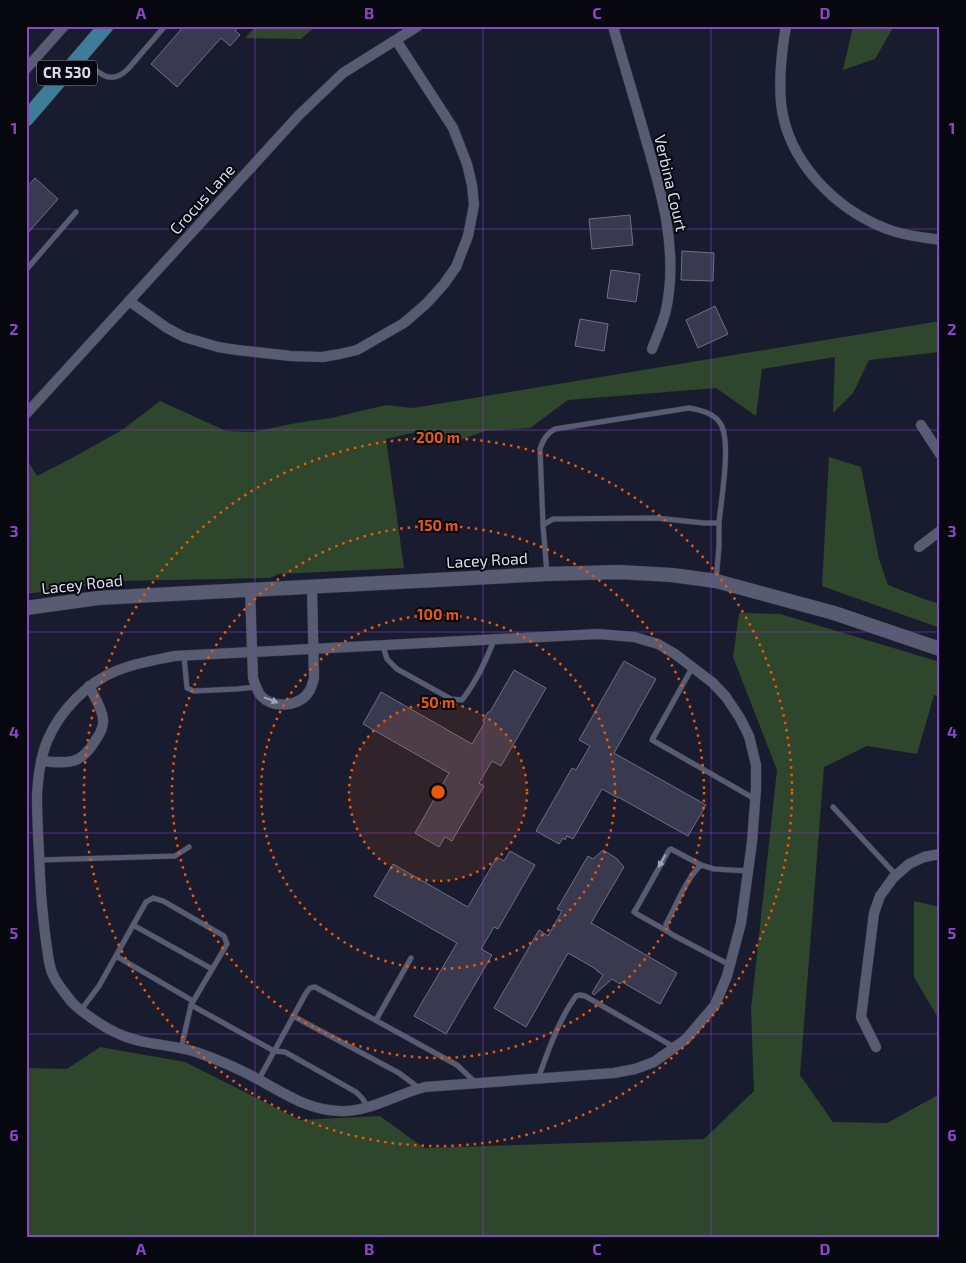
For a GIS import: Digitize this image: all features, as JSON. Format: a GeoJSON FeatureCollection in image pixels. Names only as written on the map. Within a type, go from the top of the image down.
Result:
{"type":"FeatureCollection","features":[{"type":"Feature","properties":{"kind":"main road","name":"CR 530"},"geometry":{"type":"LineString","coordinates":[[26,118],[106,26]]}},
{"type":"Feature","properties":{"kind":"main road","name":"Lacey Road"},"geometry":{"type":"LineString","coordinates":[[26,608],[98,598],[547,574],[618,572],[672,575],[716,581],[834,613],[940,649]]}},
{"type":"Feature","properties":{"kind":"street"},"geometry":{"type":"LineString","coordinates":[[26,68],[64,26]]}},
{"type":"Feature","properties":{"kind":"street","name":"Crocus Lane"},"geometry":{"type":"LineString","coordinates":[[26,414],[299,115],[343,73],[418,26]]}},
{"type":"Feature","properties":{"kind":"street","name":"Verbina Court"},"geometry":{"type":"LineString","coordinates":[[612,26],[658,179],[671,251],[670,283],[666,311],[652,349]]}},
{"type":"Feature","properties":{"kind":"street"},"geometry":{"type":"LineString","coordinates":[[786,26],[781,75],[781,103],[786,127],[795,149],[810,172],[836,200],[855,213],[887,229],[940,240]]}},
{"type":"Feature","properties":{"kind":"street"},"geometry":{"type":"LineString","coordinates":[[129,301],[167,328],[184,337],[209,345],[291,356],[322,357],[357,350],[404,323],[427,303],[456,268],[468,236],[474,205],[472,185],[467,164],[453,128],[396,40]]}},
{"type":"Feature","properties":{"kind":"street"},"geometry":{"type":"LineString","coordinates":[[921,425],[940,454]]}},
{"type":"Feature","properties":{"kind":"street"},"geometry":{"type":"LineString","coordinates":[[920,548],[940,531]]}},
{"type":"Feature","properties":{"kind":"street"},"geometry":{"type":"LineString","coordinates":[[250,590],[253,678],[262,696],[269,702],[283,704],[294,703],[302,699],[311,689],[314,678],[312,587]]}},
{"type":"Feature","properties":{"kind":"street"},"geometry":{"type":"LineString","coordinates":[[598,634],[634,636],[658,644],[676,654],[693,667],[713,683],[726,697],[740,718],[749,736],[756,765],[752,842],[741,923],[727,976],[715,1005],[686,1039],[654,1062],[614,1074],[419,1088],[354,1110],[341,1112],[324,1110],[308,1106],[236,1068],[196,1052],[127,1037],[115,1032],[80,1010],[54,977],[48,960],[42,908],[37,793],[41,761],[48,739],[59,719],[78,697],[90,686],[114,671],[138,663],[184,656],[383,645],[598,634]]}},
{"type":"Feature","properties":{"kind":"street"},"geometry":{"type":"LineString","coordinates":[[41,761],[67,763],[88,753],[102,730],[104,721],[90,686]]}},
{"type":"Feature","properties":{"kind":"street"},"geometry":{"type":"LineString","coordinates":[[876,1047],[861,1017],[874,913],[880,896],[892,878],[909,864],[924,857],[940,854]]}},
{"type":"Feature","properties":{"kind":"lane"},"geometry":{"type":"LineString","coordinates":[[81,56],[104,76],[110,78],[117,77],[128,69],[165,26]]}},
{"type":"Feature","properties":{"kind":"lane"},"geometry":{"type":"LineString","coordinates":[[26,270],[76,212]]}},
{"type":"Feature","properties":{"kind":"lane"},"geometry":{"type":"LineString","coordinates":[[547,574],[540,448],[542,441],[549,432],[555,429],[690,408],[700,410],[715,417],[724,432],[727,450],[718,523],[719,546],[716,581]]}},
{"type":"Feature","properties":{"kind":"lane"},"geometry":{"type":"LineString","coordinates":[[543,525],[553,519],[606,518],[656,518],[718,523]]}},
{"type":"Feature","properties":{"kind":"lane"},"geometry":{"type":"LineString","coordinates":[[383,645],[387,659],[397,669],[451,699],[462,700],[488,656],[494,639]]}},
{"type":"Feature","properties":{"kind":"lane"},"geometry":{"type":"LineString","coordinates":[[184,656],[187,688],[190,690],[228,690],[256,687]]}},
{"type":"Feature","properties":{"kind":"lane"},"geometry":{"type":"LineString","coordinates":[[693,667],[652,740],[755,799]]}},
{"type":"Feature","properties":{"kind":"lane"},"geometry":{"type":"LineString","coordinates":[[833,808],[896,875]]}},
{"type":"Feature","properties":{"kind":"lane"},"geometry":{"type":"LineString","coordinates":[[40,860],[175,856],[189,847]]}},
{"type":"Feature","properties":{"kind":"lane"},"geometry":{"type":"LineString","coordinates":[[730,965],[634,912],[671,849],[700,865],[714,869],[748,871]]}},
{"type":"Feature","properties":{"kind":"lane"},"geometry":{"type":"LineString","coordinates":[[667,931],[666,924],[690,878],[700,865]]}},
{"type":"Feature","properties":{"kind":"lane"},"geometry":{"type":"LineString","coordinates":[[80,1010],[99,986],[146,902],[153,898],[224,936],[227,944],[192,1003],[181,1049]]}},
{"type":"Feature","properties":{"kind":"lane"},"geometry":{"type":"LineString","coordinates":[[133,925],[212,969]]}},
{"type":"Feature","properties":{"kind":"lane"},"geometry":{"type":"LineString","coordinates":[[116,956],[274,1051],[285,1052],[356,1092],[368,1106]]}},
{"type":"Feature","properties":{"kind":"lane"},"geometry":{"type":"LineString","coordinates":[[376,1020],[411,958]]}},
{"type":"Feature","properties":{"kind":"lane"},"geometry":{"type":"LineString","coordinates":[[259,1080],[306,993],[310,988],[315,987],[457,1065],[476,1083]]}},
{"type":"Feature","properties":{"kind":"lane"},"geometry":{"type":"LineString","coordinates":[[538,1079],[567,1008],[576,996],[580,995],[585,996],[674,1047]]}},
{"type":"Feature","properties":{"kind":"lane"},"geometry":{"type":"LineString","coordinates":[[293,1016],[400,1073],[419,1088]]}},
{"type":"Feature","properties":{"kind":"green space"},"geometry":{"type":"Polygon","coordinates":[[[256,26],[316,26],[301,39],[245,38],[256,26]]]}},
{"type":"Feature","properties":{"kind":"green space"},"geometry":{"type":"Polygon","coordinates":[[[853,26],[894,26],[875,59],[843,70],[853,26]]]}},
{"type":"Feature","properties":{"kind":"green space"},"geometry":{"type":"Polygon","coordinates":[[[940,321],[940,352],[869,360],[853,393],[833,413],[835,357],[762,369],[756,416],[716,388],[568,400],[530,428],[485,431],[449,444],[416,432],[386,439],[404,568],[279,574],[270,578],[124,581],[26,594],[26,458],[37,476],[122,430],[160,401],[226,431],[253,432],[331,418],[386,405],[413,408],[940,321]]]}},
{"type":"Feature","properties":{"kind":"green space"},"geometry":{"type":"Polygon","coordinates":[[[829,457],[861,467],[879,559],[888,585],[940,604],[940,628],[822,586],[829,457]]]}},
{"type":"Feature","properties":{"kind":"green space"},"geometry":{"type":"Polygon","coordinates":[[[739,613],[780,614],[940,662],[940,697],[934,695],[917,754],[867,746],[824,767],[800,1075],[833,1122],[887,1123],[938,1095],[940,1089],[940,1237],[26,1237],[26,1068],[67,1069],[100,1047],[185,1062],[300,1120],[380,1116],[424,1148],[704,1139],[754,1091],[751,1009],[777,770],[733,657],[739,613]]]}},
{"type":"Feature","properties":{"kind":"green space"},"geometry":{"type":"Polygon","coordinates":[[[914,901],[940,907],[940,1021],[914,977],[914,901]]]}},
{"type":"Feature","properties":{"kind":"building"},"geometry":{"type":"Polygon","coordinates":[[[184,26],[239,26],[235,31],[240,35],[230,46],[221,38],[177,87],[151,64],[184,26]]]}},
{"type":"Feature","properties":{"kind":"building"},"geometry":{"type":"Polygon","coordinates":[[[35,178],[58,199],[26,235],[26,188],[35,178]]]}},
{"type":"Feature","properties":{"kind":"building"},"geometry":{"type":"Polygon","coordinates":[[[630,215],[633,245],[592,249],[589,219],[630,215]]]}},
{"type":"Feature","properties":{"kind":"building"},"geometry":{"type":"Polygon","coordinates":[[[682,251],[714,253],[713,281],[681,280],[682,251]]]}},
{"type":"Feature","properties":{"kind":"building"},"geometry":{"type":"Polygon","coordinates":[[[611,270],[640,274],[636,302],[607,298],[611,270]]]}},
{"type":"Feature","properties":{"kind":"building"},"geometry":{"type":"Polygon","coordinates":[[[715,306],[728,334],[698,348],[686,320],[715,306]]]}},
{"type":"Feature","properties":{"kind":"building"},"geometry":{"type":"Polygon","coordinates":[[[580,319],[608,324],[604,351],[575,346],[580,319]]]}},
{"type":"Feature","properties":{"kind":"building"},"geometry":{"type":"Polygon","coordinates":[[[624,661],[656,679],[614,753],[706,805],[688,836],[602,789],[573,839],[567,836],[559,844],[536,831],[572,768],[576,770],[590,746],[579,740],[624,661]]]}},
{"type":"Feature","properties":{"kind":"building"},"geometry":{"type":"Polygon","coordinates":[[[514,670],[546,688],[501,766],[492,761],[479,783],[484,786],[452,841],[445,837],[439,847],[415,833],[449,773],[363,724],[381,692],[472,744],[485,722],[483,721],[488,712],[490,712],[514,670]]]}},
{"type":"Feature","properties":{"kind":"building"},"geometry":{"type":"Polygon","coordinates":[[[603,850],[616,858],[624,867],[591,923],[677,973],[660,1004],[622,982],[620,984],[612,979],[594,995],[592,993],[603,975],[568,953],[526,1027],[494,1008],[539,930],[548,936],[562,911],[557,909],[588,856],[593,859],[603,850]]]}},
{"type":"Feature","properties":{"kind":"building"},"geometry":{"type":"Polygon","coordinates":[[[510,851],[535,865],[498,929],[494,927],[481,949],[492,955],[446,1034],[414,1016],[457,943],[374,896],[393,864],[468,907],[497,857],[504,861],[510,851]]]}}]}
